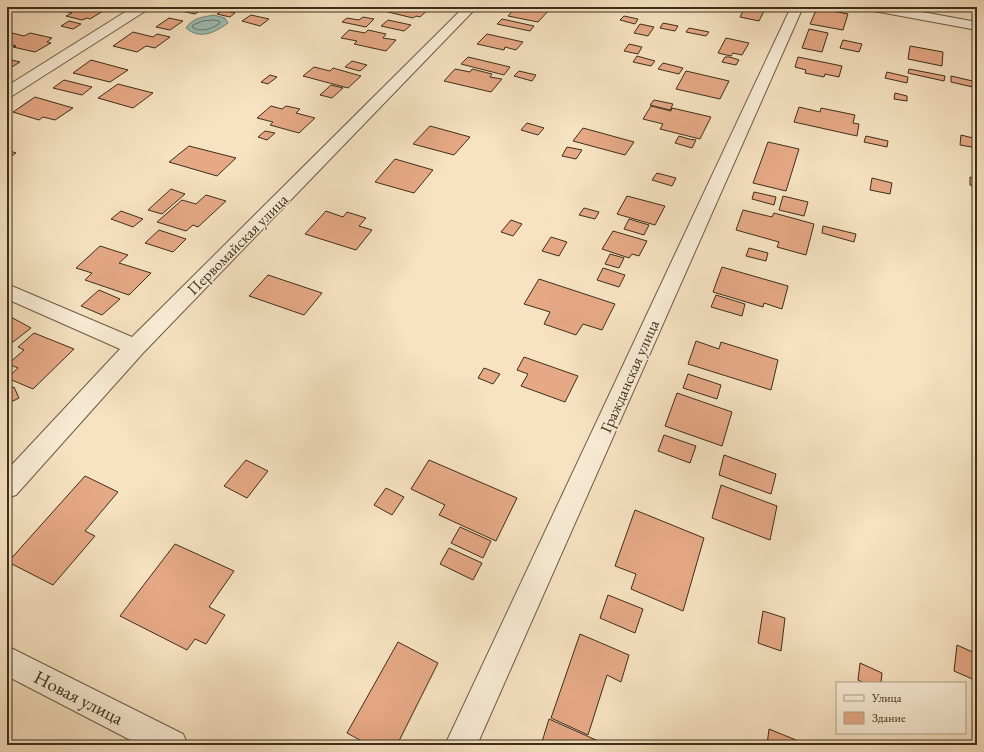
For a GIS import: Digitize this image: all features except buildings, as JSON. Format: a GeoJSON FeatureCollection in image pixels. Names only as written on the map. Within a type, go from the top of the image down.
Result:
{"type":"FeatureCollection","features":[{"type":"Feature","properties":{"kind":"street"},"geometry":{"type":"LineString","coordinates":[[7,93],[142,7]]}},
{"type":"Feature","properties":{"kind":"street","name":"Первомайская улица"},"geometry":{"type":"LineString","coordinates":[[7,487],[135,347],[471,7]]}},
{"type":"Feature","properties":{"kind":"street","name":"Гражданская улица"},"geometry":{"type":"LineString","coordinates":[[461,745],[797,7]]}},
{"type":"Feature","properties":{"kind":"street"},"geometry":{"type":"LineString","coordinates":[[874,7],[941,13],[977,26]]}},
{"type":"Feature","properties":{"kind":"street"},"geometry":{"type":"LineString","coordinates":[[7,291],[135,347]]}},
{"type":"Feature","properties":{"kind":"street","name":"Новая улица"},"geometry":{"type":"LineString","coordinates":[[7,660],[172,745]]}},
{"type":"Feature","properties":{"kind":"water"},"geometry":{"type":"Polygon","coordinates":[[[214,15],[225,18],[228,23],[218,30],[207,34],[196,34],[186,28],[195,20],[214,15]]]}}]}
